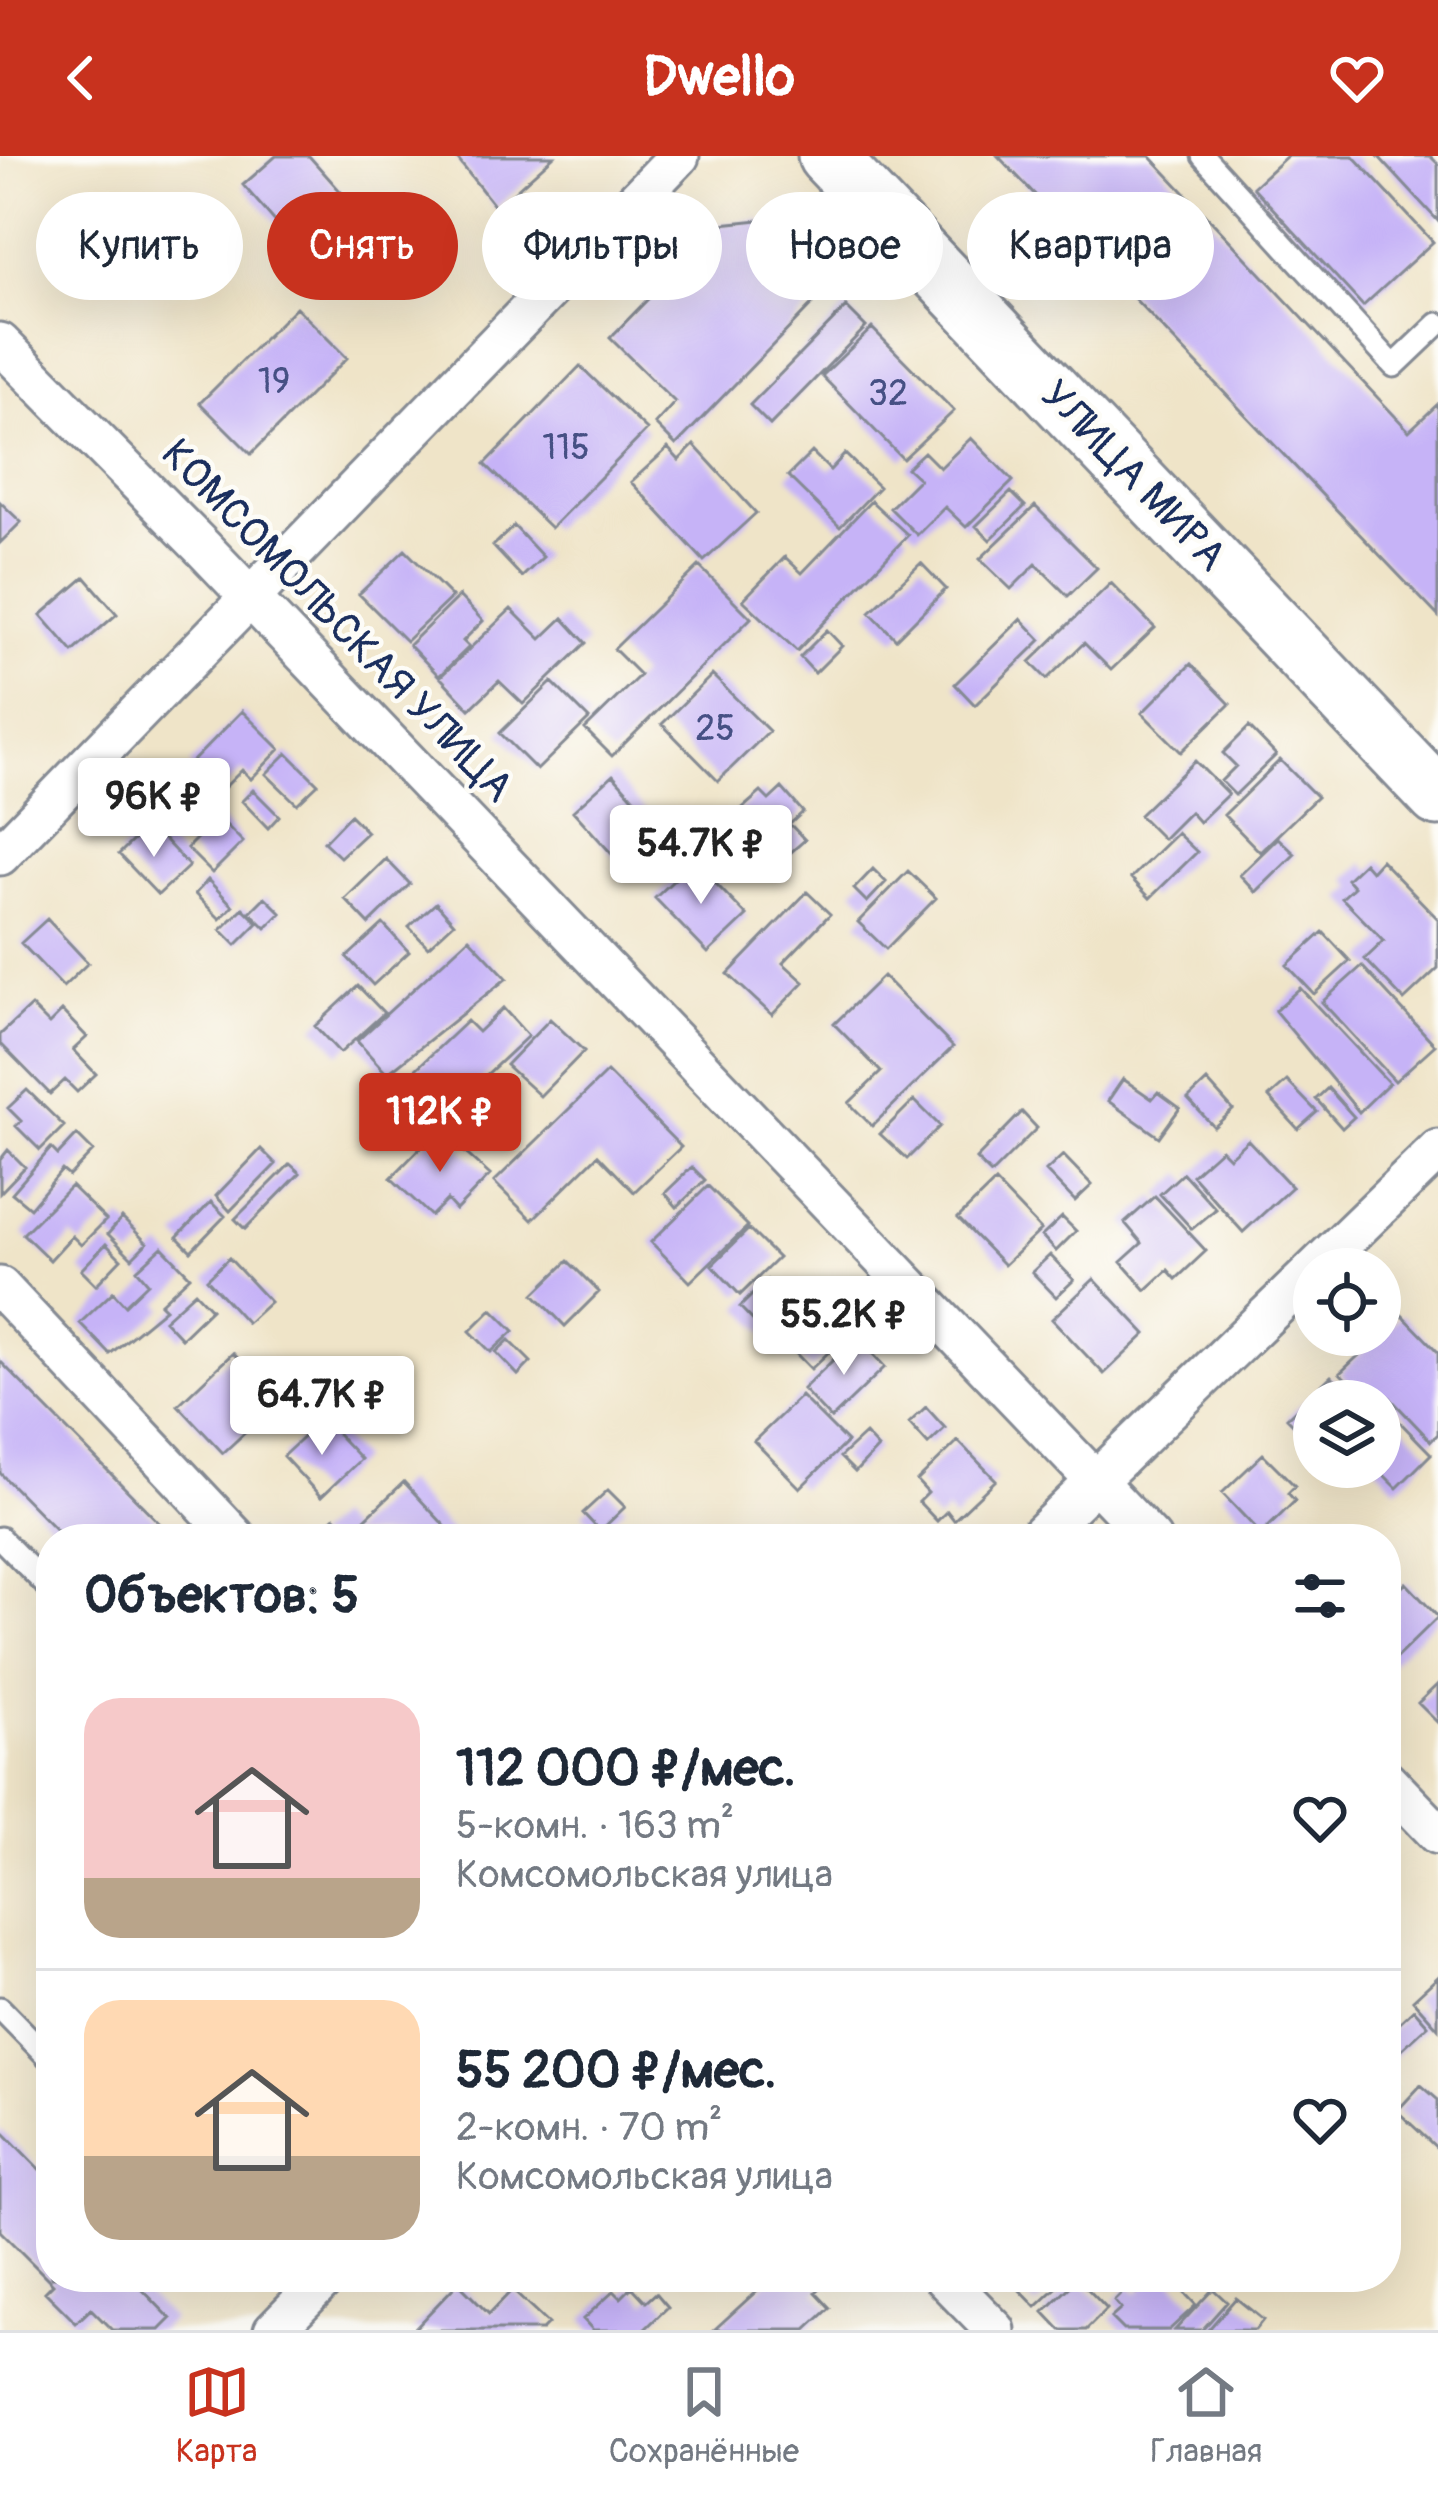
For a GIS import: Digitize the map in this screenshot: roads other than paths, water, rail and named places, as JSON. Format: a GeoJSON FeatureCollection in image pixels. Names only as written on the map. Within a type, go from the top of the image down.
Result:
{"type":"FeatureCollection","features":[{"type":"Feature","properties":{"kind":"street"},"geometry":{"type":"LineString","coordinates":[[0,855],[679,156]]}},
{"type":"Feature","properties":{"kind":"street","name":"УЛИЦА МИРА"},"geometry":{"type":"LineString","coordinates":[[827,156],[1438,797]]}},
{"type":"Feature","properties":{"kind":"street","name":"КОМСОМОЛЬСКАЯ УЛИЦА"},"geometry":{"type":"LineString","coordinates":[[0,343],[1136,1524]]}},
{"type":"Feature","properties":{"kind":"street"},"geometry":{"type":"LineString","coordinates":[[1050,1524],[1438,1150]]}},
{"type":"Feature","properties":{"kind":"street"},"geometry":{"type":"LineString","coordinates":[[2,1292],[222,1524]]}},
{"type":"Feature","properties":{"kind":"street"},"geometry":{"type":"LineString","coordinates":[[1401,1796],[1438,1834]]}},
{"type":"Feature","properties":{"kind":"street"},"geometry":{"type":"LineString","coordinates":[[274,2330],[311,2292]]}},
{"type":"Feature","properties":{"kind":"street"},"geometry":{"type":"LineString","coordinates":[[957,2292],[994,2330]]}},
{"type":"Feature","properties":{"kind":"lane"},"geometry":{"type":"LineString","coordinates":[[1203,156],[1394,366],[1438,324]]}},
{"type":"Feature","properties":{"kind":"lane"},"geometry":{"type":"LineString","coordinates":[[0,1538],[36,1575]]}},
{"type":"Feature","properties":{"kind":"lane"},"geometry":{"type":"LineString","coordinates":[[0,2008],[36,2045]]}}]}
